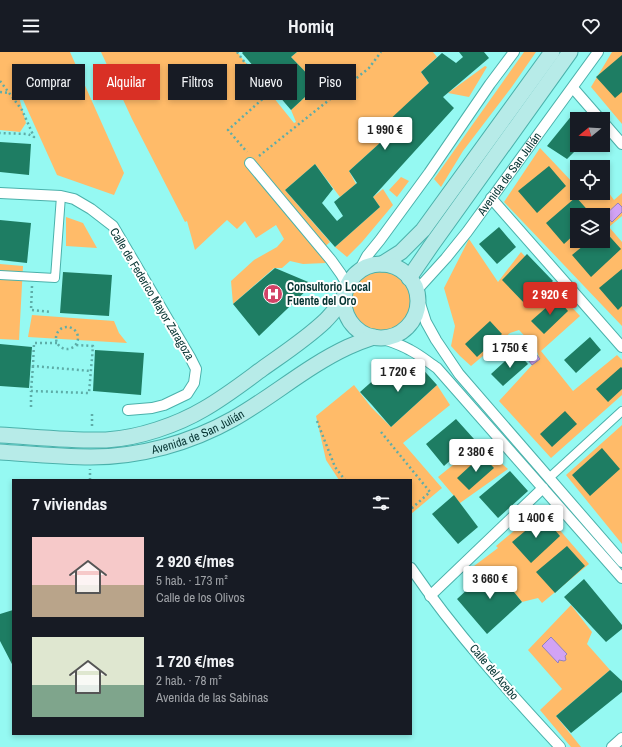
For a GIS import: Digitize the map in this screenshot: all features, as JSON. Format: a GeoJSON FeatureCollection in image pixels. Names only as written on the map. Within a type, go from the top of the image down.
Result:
{"type":"FeatureCollection","features":[{"type":"Feature","properties":{"kind":"main road"},"geometry":{"type":"LineString","coordinates":[[382,264],[401,252],[423,230],[552,52]]}},
{"type":"Feature","properties":{"kind":"main road","name":"Avenida de San Julián"},"geometry":{"type":"LineString","coordinates":[[414,288],[430,246],[570,52]]}},
{"type":"Feature","properties":{"kind":"main road"},"geometry":{"type":"LineString","coordinates":[[382,264],[396,267],[402,271],[414,288],[417,302],[414,317],[404,330],[389,336],[376,337],[362,332],[352,323],[346,311],[346,292],[352,278],[359,272],[368,266],[382,264]]}},
{"type":"Feature","properties":{"kind":"main road","name":"Avenida de San Julián"},"geometry":{"type":"LineString","coordinates":[[0,435],[77,440],[107,440],[140,434],[172,424],[203,410],[302,341],[325,321],[346,292]]}},
{"type":"Feature","properties":{"kind":"main road","name":"Avenida de San Julián"},"geometry":{"type":"LineString","coordinates":[[0,452],[91,457],[125,455],[169,446],[217,427],[234,418],[316,365],[348,347],[376,337]]}},
{"type":"Feature","properties":{"kind":"street"},"geometry":{"type":"LineString","coordinates":[[359,272],[367,256],[429,173],[490,84],[514,52]]}},
{"type":"Feature","properties":{"kind":"street","name":"Avenida de San Julián"},"geometry":{"type":"LineString","coordinates":[[414,288],[446,258],[598,52]]}},
{"type":"Feature","properties":{"kind":"street"},"geometry":{"type":"LineString","coordinates":[[572,88],[594,112]]}},
{"type":"Feature","properties":{"kind":"street"},"geometry":{"type":"LineString","coordinates":[[610,130],[622,144]]}},
{"type":"Feature","properties":{"kind":"street"},"geometry":{"type":"LineString","coordinates":[[252,161],[331,260],[341,274],[346,292]]}},
{"type":"Feature","properties":{"kind":"street","name":"Calle de Federico Mayor Zaragoza"},"geometry":{"type":"LineString","coordinates":[[0,193],[61,196],[74,199],[91,209],[113,226],[196,369],[194,383],[188,394],[152,408],[128,410]]}},
{"type":"Feature","properties":{"kind":"street"},"geometry":{"type":"LineString","coordinates":[[0,275],[55,278],[61,196]]}},
{"type":"Feature","properties":{"kind":"street"},"geometry":{"type":"LineString","coordinates":[[491,198],[622,347]]}},
{"type":"Feature","properties":{"kind":"street"},"geometry":{"type":"LineString","coordinates":[[414,288],[426,322],[436,340],[459,374],[622,562]]}},
{"type":"Feature","properties":{"kind":"street"},"geometry":{"type":"LineString","coordinates":[[376,337],[401,345],[437,368],[622,578]]}},
{"type":"Feature","properties":{"kind":"street"},"geometry":{"type":"LineString","coordinates":[[549,478],[622,411]]}},
{"type":"Feature","properties":{"kind":"street"},"geometry":{"type":"LineString","coordinates":[[430,596],[543,488]]}},
{"type":"Feature","properties":{"kind":"street","name":"Calle del Acebo"},"geometry":{"type":"LineString","coordinates":[[412,569],[430,596],[506,689],[560,747]]}},
{"type":"Feature","properties":{"kind":"street"},"geometry":{"type":"LineString","coordinates":[[612,747],[622,738]]}},
{"type":"Feature","properties":{"kind":"path"},"geometry":{"type":"LineString","coordinates":[[237,52],[268,94],[228,130],[252,161],[369,68],[381,52]]}},
{"type":"Feature","properties":{"kind":"path"},"geometry":{"type":"LineString","coordinates":[[0,81],[22,110],[34,136],[28,134],[0,133]]}},
{"type":"Feature","properties":{"kind":"path"},"geometry":{"type":"LineString","coordinates":[[0,92],[10,93]]}},
{"type":"Feature","properties":{"kind":"path"},"geometry":{"type":"LineString","coordinates":[[26,286],[32,286],[31,310],[51,312]]}},
{"type":"Feature","properties":{"kind":"path"},"geometry":{"type":"LineString","coordinates":[[31,391],[90,392],[93,346],[76,345],[71,348],[64,349],[57,343],[56,337],[59,330],[69,327],[76,330],[78,341],[76,345]]}},
{"type":"Feature","properties":{"kind":"path"},"geometry":{"type":"LineString","coordinates":[[31,407],[34,343],[57,343]]}},
{"type":"Feature","properties":{"kind":"path"},"geometry":{"type":"LineString","coordinates":[[33,366],[91,372]]}},
{"type":"Feature","properties":{"kind":"path"},"geometry":{"type":"LineString","coordinates":[[317,421],[335,467],[344,479]]}},
{"type":"Feature","properties":{"kind":"path"},"geometry":{"type":"LineString","coordinates":[[381,432],[430,492],[412,508]]}},
{"type":"Feature","properties":{"kind":"shaded area"},"geometry":{"type":"Polygon","coordinates":[[[0,52],[70,52],[75,64],[12,64],[12,100],[20,100],[26,123],[20,132],[0,130],[0,52]]]}},
{"type":"Feature","properties":{"kind":"shaded area"},"geometry":{"type":"Polygon","coordinates":[[[101,52],[237,52],[247,64],[235,64],[235,100],[276,100],[294,123],[296,122],[291,110],[305,97],[305,100],[356,100],[356,64],[305,64],[305,72],[291,57],[297,52],[433,52],[437,57],[421,72],[429,83],[386,124],[392,132],[349,171],[356,184],[340,197],[315,164],[285,190],[330,242],[320,251],[326,263],[303,264],[290,261],[282,268],[274,268],[233,304],[231,281],[254,260],[277,247],[284,239],[276,225],[256,238],[245,221],[237,229],[227,220],[195,250],[187,221],[185,222],[123,100],[160,100],[160,64],[107,64],[101,52]]]}},
{"type":"Feature","properties":{"kind":"shaded area"},"geometry":{"type":"Polygon","coordinates":[[[524,52],[536,52],[511,88],[463,151],[441,187],[434,179],[524,52]]]}},
{"type":"Feature","properties":{"kind":"shaded area"},"geometry":{"type":"Polygon","coordinates":[[[612,52],[622,52],[622,124],[591,87],[612,52]]]}},
{"type":"Feature","properties":{"kind":"shaded area"},"geometry":{"type":"Polygon","coordinates":[[[485,66],[487,67],[469,97],[448,93],[485,66]]]}},
{"type":"Feature","properties":{"kind":"shaded area"},"geometry":{"type":"Polygon","coordinates":[[[85,86],[124,173],[114,195],[57,175],[23,100],[85,100],[85,86]]]}},
{"type":"Feature","properties":{"kind":"shaded area"},"geometry":{"type":"Polygon","coordinates":[[[540,148],[570,180],[570,200],[610,200],[610,194],[614,200],[622,193],[622,216],[610,226],[610,208],[570,208],[570,248],[610,248],[610,228],[622,242],[622,326],[504,202],[540,148]]]}},
{"type":"Feature","properties":{"kind":"shaded area"},"geometry":{"type":"Polygon","coordinates":[[[401,177],[409,181],[397,197],[389,190],[401,177]]]}},
{"type":"Feature","properties":{"kind":"shaded area"},"geometry":{"type":"Polygon","coordinates":[[[383,189],[393,205],[362,242],[347,257],[335,247],[380,207],[373,197],[383,189]]]}},
{"type":"Feature","properties":{"kind":"shaded area"},"geometry":{"type":"Polygon","coordinates":[[[618,203],[622,207],[622,212],[612,222],[610,220],[610,210],[618,203]]]}},
{"type":"Feature","properties":{"kind":"shaded area"},"geometry":{"type":"Polygon","coordinates":[[[66,217],[83,223],[97,248],[66,246],[66,217]]]}},
{"type":"Feature","properties":{"kind":"shaded area"},"geometry":{"type":"Polygon","coordinates":[[[469,239],[498,282],[521,252],[580,316],[541,351],[573,391],[617,355],[622,360],[622,395],[551,458],[499,401],[532,365],[540,359],[535,347],[519,330],[510,333],[471,366],[451,346],[455,326],[444,288],[469,239]]]}},
{"type":"Feature","properties":{"kind":"shaded area"},"geometry":{"type":"Polygon","coordinates":[[[0,264],[23,266],[19,340],[0,339],[0,264]]]}},
{"type":"Feature","properties":{"kind":"shaded area"},"geometry":{"type":"Polygon","coordinates":[[[375,271],[387,271],[403,279],[409,289],[411,301],[409,313],[403,323],[387,331],[375,331],[359,323],[351,307],[351,295],[359,279],[375,271]]]}},
{"type":"Feature","properties":{"kind":"shaded area"},"geometry":{"type":"Polygon","coordinates":[[[32,315],[114,321],[119,333],[127,343],[28,337],[32,315]]]}},
{"type":"Feature","properties":{"kind":"shaded area"},"geometry":{"type":"Polygon","coordinates":[[[530,346],[540,359],[532,365],[522,352],[530,346]]]}},
{"type":"Feature","properties":{"kind":"shaded area"},"geometry":{"type":"Polygon","coordinates":[[[354,385],[371,407],[391,427],[437,385],[450,405],[403,443],[442,488],[412,513],[412,479],[338,479],[326,460],[316,416],[354,385]]]}},
{"type":"Feature","properties":{"kind":"shaded area"},"geometry":{"type":"Polygon","coordinates":[[[622,425],[622,544],[566,475],[622,425]]]}},
{"type":"Feature","properties":{"kind":"shaded area"},"geometry":{"type":"Polygon","coordinates":[[[479,444],[508,469],[460,503],[438,477],[479,444]]]}},
{"type":"Feature","properties":{"kind":"shaded area"},"geometry":{"type":"Polygon","coordinates":[[[540,509],[589,564],[542,603],[538,598],[522,602],[493,566],[476,577],[470,569],[498,548],[496,546],[540,509]]]}},
{"type":"Feature","properties":{"kind":"shaded area"},"geometry":{"type":"Polygon","coordinates":[[[571,605],[592,632],[587,644],[610,670],[556,716],[581,747],[571,747],[540,710],[562,689],[528,650],[571,605]]]}},
{"type":"Feature","properties":{"kind":"shaded area"},"geometry":{"type":"Polygon","coordinates":[[[551,637],[567,654],[565,656],[566,660],[559,660],[558,663],[542,646],[551,637]]]}},
{"type":"Feature","properties":{"kind":"building"},"geometry":{"type":"Polygon","coordinates":[[[297,52],[291,57],[305,72],[305,97],[291,110],[282,100],[297,100],[297,64],[251,64],[242,53],[297,52]]]}},
{"type":"Feature","properties":{"kind":"building"},"geometry":{"type":"Polygon","coordinates":[[[459,52],[484,52],[489,58],[443,97],[454,108],[373,197],[380,207],[335,247],[285,190],[315,164],[333,189],[322,203],[337,221],[343,216],[334,202],[357,183],[349,171],[392,132],[385,124],[429,83],[421,72],[442,53],[456,63],[463,57],[459,52]]]}},
{"type":"Feature","properties":{"kind":"building"},"geometry":{"type":"Polygon","coordinates":[[[622,55],[622,92],[615,98],[596,77],[622,55]]]}},
{"type":"Feature","properties":{"kind":"building"},"geometry":{"type":"Polygon","coordinates":[[[570,118],[570,152],[574,152],[567,159],[547,146],[570,118]]]}},
{"type":"Feature","properties":{"kind":"building"},"geometry":{"type":"Polygon","coordinates":[[[0,142],[31,144],[29,175],[0,172],[0,142]]]}},
{"type":"Feature","properties":{"kind":"building"},"geometry":{"type":"Polygon","coordinates":[[[549,166],[566,186],[537,213],[518,191],[549,166]]]}},
{"type":"Feature","properties":{"kind":"building"},"geometry":{"type":"Polygon","coordinates":[[[573,200],[579,200],[586,208],[570,208],[570,238],[564,244],[546,223],[573,200]]]}},
{"type":"Feature","properties":{"kind":"building"},"geometry":{"type":"Polygon","coordinates":[[[0,220],[31,223],[27,263],[0,260],[0,220]]]}},
{"type":"Feature","properties":{"kind":"building"},"geometry":{"type":"Polygon","coordinates":[[[499,227],[516,247],[497,264],[479,244],[499,227]]]}},
{"type":"Feature","properties":{"kind":"building"},"geometry":{"type":"Polygon","coordinates":[[[610,237],[621,249],[591,277],[572,255],[580,248],[610,248],[610,237]]]}},
{"type":"Feature","properties":{"kind":"building"},"geometry":{"type":"Polygon","coordinates":[[[527,254],[553,281],[527,306],[502,280],[527,254]]]}},
{"type":"Feature","properties":{"kind":"building","name":"Consultorio Local Fuente del Oro"},"geometry":{"type":"Polygon","coordinates":[[[275,268],[313,284],[259,336],[233,304],[275,268]]]}},
{"type":"Feature","properties":{"kind":"building"},"geometry":{"type":"Polygon","coordinates":[[[622,269],[622,306],[618,310],[599,288],[622,269]]]}},
{"type":"Feature","properties":{"kind":"building"},"geometry":{"type":"Polygon","coordinates":[[[63,272],[112,275],[109,316],[60,313],[63,272]]]}},
{"type":"Feature","properties":{"kind":"building"},"geometry":{"type":"Polygon","coordinates":[[[557,298],[568,311],[544,334],[531,321],[557,298]]]}},
{"type":"Feature","properties":{"kind":"building"},"geometry":{"type":"Polygon","coordinates":[[[490,321],[502,334],[477,357],[465,344],[490,321]]]}},
{"type":"Feature","properties":{"kind":"building"},"geometry":{"type":"Polygon","coordinates":[[[590,337],[601,350],[576,373],[564,360],[590,337]]]}},
{"type":"Feature","properties":{"kind":"building"},"geometry":{"type":"Polygon","coordinates":[[[0,344],[32,347],[29,388],[0,386],[0,344]]]}},
{"type":"Feature","properties":{"kind":"building"},"geometry":{"type":"Polygon","coordinates":[[[95,350],[144,353],[141,395],[93,391],[95,350]]]}},
{"type":"Feature","properties":{"kind":"building"},"geometry":{"type":"Polygon","coordinates":[[[516,351],[528,364],[503,386],[491,374],[516,351]]]}},
{"type":"Feature","properties":{"kind":"building"},"geometry":{"type":"Polygon","coordinates":[[[418,364],[437,385],[391,427],[360,392],[386,369],[397,382],[418,364]]]}},
{"type":"Feature","properties":{"kind":"building"},"geometry":{"type":"Polygon","coordinates":[[[621,367],[622,389],[608,402],[596,389],[621,367]]]}},
{"type":"Feature","properties":{"kind":"building"},"geometry":{"type":"Polygon","coordinates":[[[565,411],[577,424],[552,447],[540,434],[565,411]]]}},
{"type":"Feature","properties":{"kind":"building"},"geometry":{"type":"Polygon","coordinates":[[[456,419],[474,439],[444,466],[426,444],[456,419]]]}},
{"type":"Feature","properties":{"kind":"building"},"geometry":{"type":"Polygon","coordinates":[[[602,448],[620,469],[590,496],[572,475],[602,448]]]}},
{"type":"Feature","properties":{"kind":"building"},"geometry":{"type":"Polygon","coordinates":[[[482,455],[494,468],[469,490],[457,478],[482,455]]]}},
{"type":"Feature","properties":{"kind":"building"},"geometry":{"type":"Polygon","coordinates":[[[510,471],[528,491],[498,518],[479,497],[510,471]]]}},
{"type":"Feature","properties":{"kind":"building"},"geometry":{"type":"Polygon","coordinates":[[[454,495],[478,527],[458,544],[432,514],[454,495]]]}},
{"type":"Feature","properties":{"kind":"building"},"geometry":{"type":"Polygon","coordinates":[[[543,516],[560,536],[531,563],[512,542],[543,516]]]}},
{"type":"Feature","properties":{"kind":"building"},"geometry":{"type":"Polygon","coordinates":[[[567,546],[585,566],[555,593],[536,572],[567,546]]]}},
{"type":"Feature","properties":{"kind":"building"},"geometry":{"type":"Polygon","coordinates":[[[493,566],[522,602],[487,634],[457,599],[493,566]]]}},
{"type":"Feature","properties":{"kind":"building"},"geometry":{"type":"Polygon","coordinates":[[[584,579],[622,625],[622,629],[606,642],[564,597],[584,579]]]}},
{"type":"Feature","properties":{"kind":"building"},"geometry":{"type":"Polygon","coordinates":[[[12,610],[12,664],[0,641],[0,614],[12,610]]]}},
{"type":"Feature","properties":{"kind":"building"},"geometry":{"type":"Polygon","coordinates":[[[610,670],[622,681],[622,692],[571,733],[556,716],[610,670]]]}},
{"type":"Feature","properties":{"kind":"place","name":"Consultorio Local Fuente del Oro"},"geometry":{"type":"Point","coordinates":[273,294]}}]}
